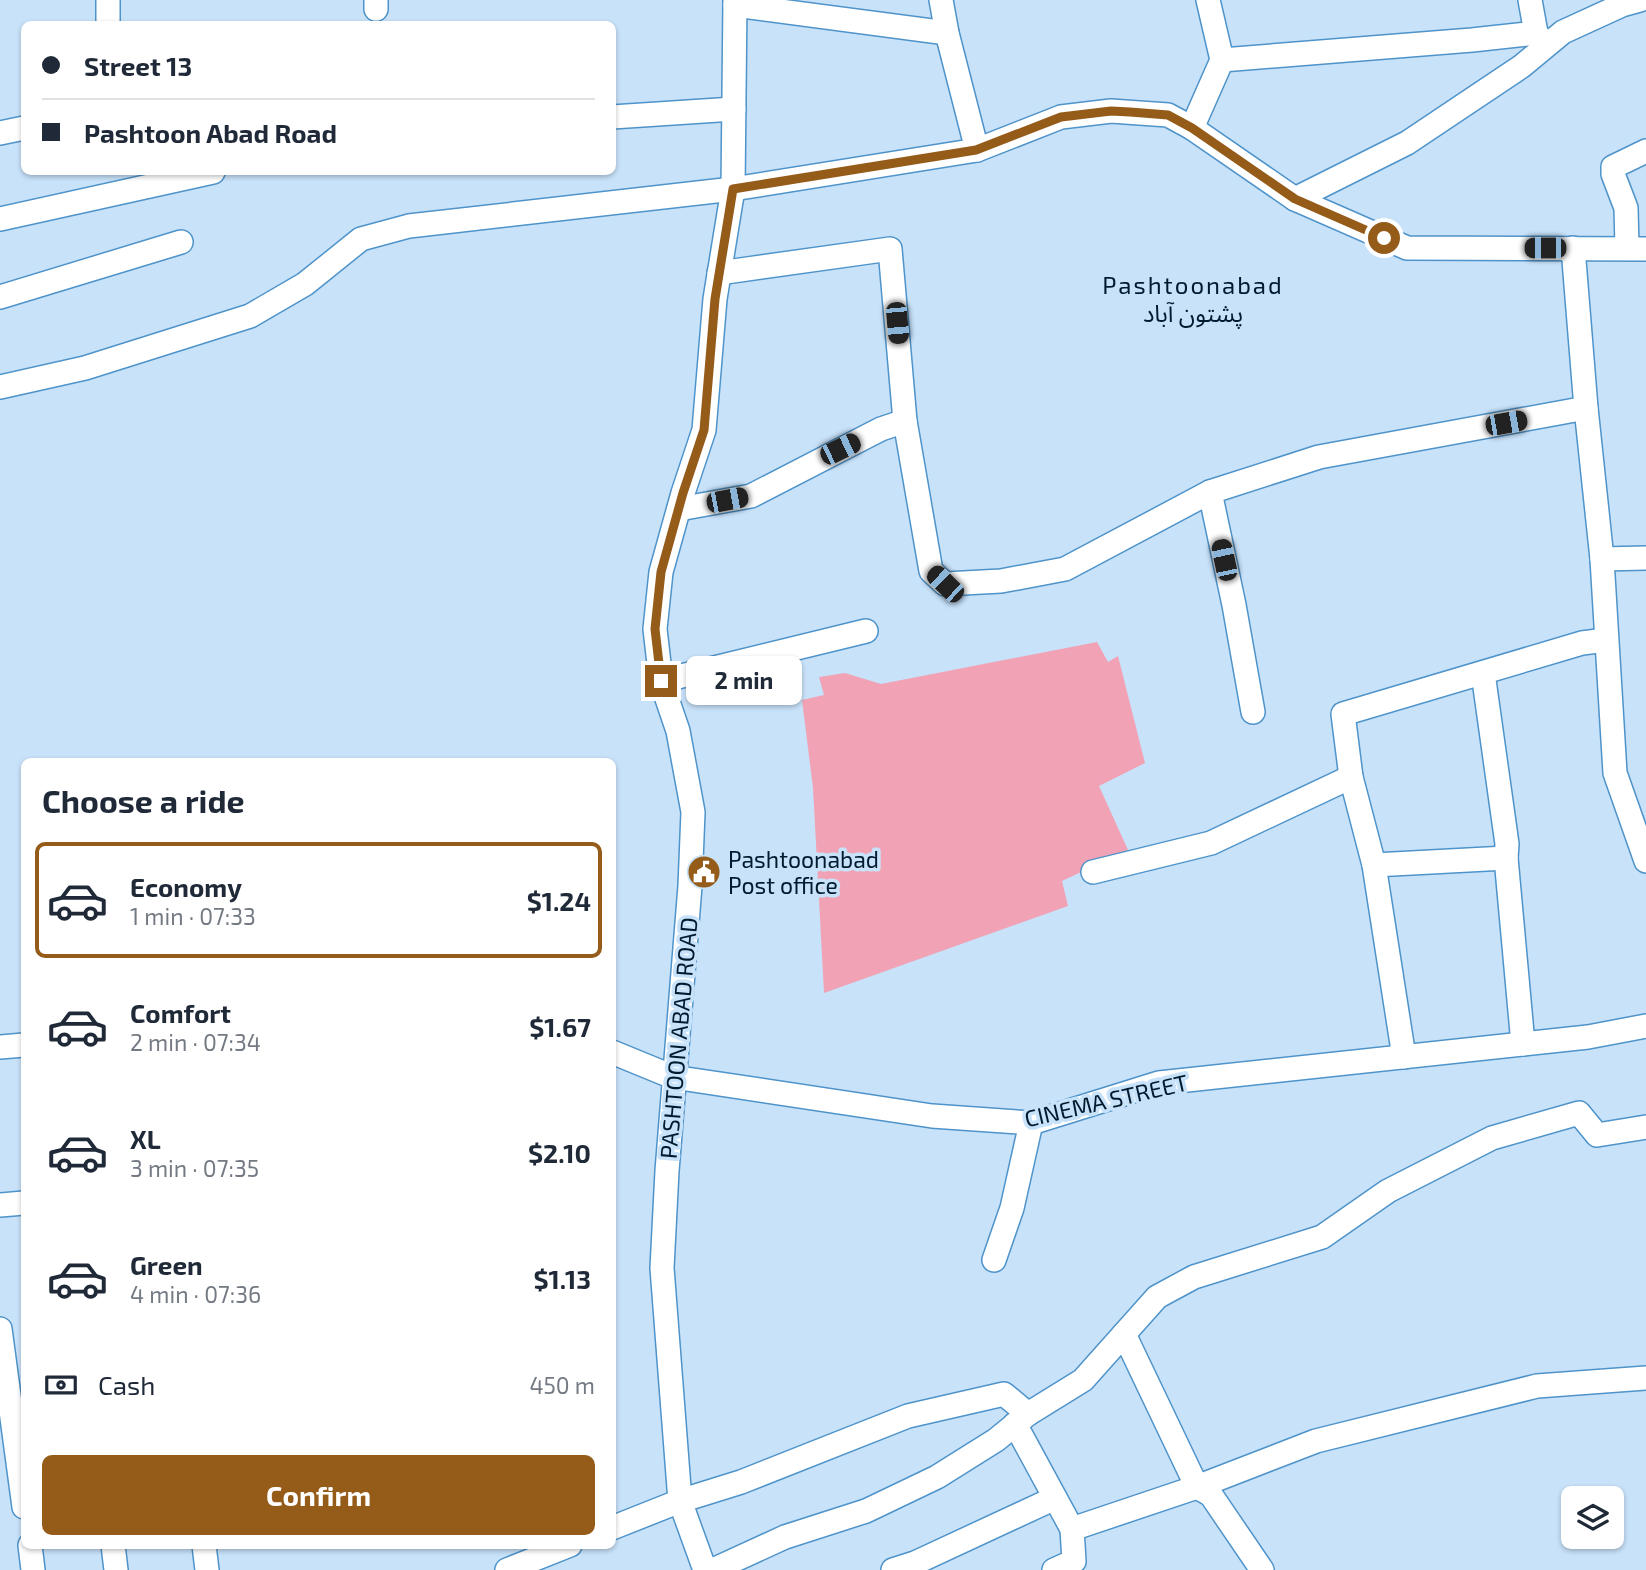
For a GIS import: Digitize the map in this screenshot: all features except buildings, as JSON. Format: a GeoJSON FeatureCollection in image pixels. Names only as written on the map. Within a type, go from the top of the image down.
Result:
{"type":"FeatureCollection","features":[{"type":"Feature","properties":{"kind":"street"},"geometry":{"type":"LineString","coordinates":[[108,0],[108,21]]}},
{"type":"Feature","properties":{"kind":"street"},"geometry":{"type":"LineString","coordinates":[[941,0],[976,150]]}},
{"type":"Feature","properties":{"kind":"street"},"geometry":{"type":"LineString","coordinates":[[1192,128],[1222,60],[1208,0]]}},
{"type":"Feature","properties":{"kind":"street"},"geometry":{"type":"LineString","coordinates":[[1530,0],[1541,39]]}},
{"type":"Feature","properties":{"kind":"street"},"geometry":{"type":"LineString","coordinates":[[1222,60],[1472,40],[1541,39],[1640,0]]}},
{"type":"Feature","properties":{"kind":"street"},"geometry":{"type":"LineString","coordinates":[[735,3],[947,33]]}},
{"type":"Feature","properties":{"kind":"street","name":"PASHTOON ABAD ROAD"},"geometry":{"type":"LineString","coordinates":[[705,1570],[680,1501],[662,1268],[693,812],[678,730],[661,681],[655,629],[661,572],[704,430],[715,299],[733,189],[735,3]]}},
{"type":"Feature","properties":{"kind":"street"},"geometry":{"type":"LineString","coordinates":[[1295,199],[1407,143],[1522,66],[1541,39]]}},
{"type":"Feature","properties":{"kind":"street"},"geometry":{"type":"LineString","coordinates":[[616,117],[734,109]]}},
{"type":"Feature","properties":{"kind":"street"},"geometry":{"type":"LineString","coordinates":[[0,387],[85,368],[250,316],[305,284],[360,239],[408,226],[733,189],[976,150],[1061,117],[1111,111],[1168,115],[1192,128],[1295,199],[1406,248],[1637,249],[1613,167],[1646,151]]}},
{"type":"Feature","properties":{"kind":"street"},"geometry":{"type":"LineString","coordinates":[[0,133],[21,129]]}},
{"type":"Feature","properties":{"kind":"street"},"geometry":{"type":"LineString","coordinates":[[0,219],[199,175]]}},
{"type":"Feature","properties":{"kind":"street"},"geometry":{"type":"LineString","coordinates":[[0,297],[181,242]]}},
{"type":"Feature","properties":{"kind":"street"},"geometry":{"type":"LineString","coordinates":[[1573,248],[1602,559],[1615,774],[1646,861]]}},
{"type":"Feature","properties":{"kind":"street"},"geometry":{"type":"LineString","coordinates":[[719,273],[890,249],[905,421],[931,571],[945,584],[1001,581],[1065,569],[1210,492],[1319,457],[1586,408]]}},
{"type":"Feature","properties":{"kind":"street"},"geometry":{"type":"LineString","coordinates":[[678,509],[751,496],[881,429],[905,421]]}},
{"type":"Feature","properties":{"kind":"street"},"geometry":{"type":"LineString","coordinates":[[1210,492],[1234,605],[1252,712]]}},
{"type":"Feature","properties":{"kind":"street"},"geometry":{"type":"LineString","coordinates":[[1602,559],[1646,558]]}},
{"type":"Feature","properties":{"kind":"street"},"geometry":{"type":"LineString","coordinates":[[661,681],[866,631]]}},
{"type":"Feature","properties":{"kind":"street"},"geometry":{"type":"LineString","coordinates":[[1405,1057],[1374,865],[1351,777],[1343,714],[1583,643],[1606,640]]}},
{"type":"Feature","properties":{"kind":"street"},"geometry":{"type":"LineString","coordinates":[[1483,673],[1507,844],[1506,858],[1523,1044]]}},
{"type":"Feature","properties":{"kind":"street"},"geometry":{"type":"LineString","coordinates":[[1093,872],[1212,843],[1351,777]]}},
{"type":"Feature","properties":{"kind":"street"},"geometry":{"type":"LineString","coordinates":[[1374,865],[1506,858]]}},
{"type":"Feature","properties":{"kind":"street","name":"CINEMA STREET"},"geometry":{"type":"LineString","coordinates":[[616,1054],[673,1077],[932,1116],[1031,1123],[1159,1083],[1588,1037],[1646,1026]]}},
{"type":"Feature","properties":{"kind":"street"},"geometry":{"type":"LineString","coordinates":[[0,1048],[21,1045]]}},
{"type":"Feature","properties":{"kind":"street"},"geometry":{"type":"LineString","coordinates":[[713,1570],[785,1537],[866,1511],[937,1477],[1083,1380],[1157,1297],[1185,1282],[1322,1237],[1388,1191],[1492,1138],[1579,1112],[1597,1135],[1646,1127]]}},
{"type":"Feature","properties":{"kind":"street"},"geometry":{"type":"LineString","coordinates":[[994,1260],[1012,1208],[1031,1123]]}},
{"type":"Feature","properties":{"kind":"street"},"geometry":{"type":"LineString","coordinates":[[0,1205],[21,1203]]}},
{"type":"Feature","properties":{"kind":"street"},"geometry":{"type":"LineString","coordinates":[[0,1329],[21,1485]]}},
{"type":"Feature","properties":{"kind":"street"},"geometry":{"type":"LineString","coordinates":[[1124,1335],[1197,1487],[1211,1495],[1262,1570]]}},
{"type":"Feature","properties":{"kind":"street"},"geometry":{"type":"LineString","coordinates":[[1072,1529],[1197,1487],[1316,1441],[1537,1387],[1646,1378]]}},
{"type":"Feature","properties":{"kind":"street"},"geometry":{"type":"LineString","coordinates":[[616,1526],[680,1501],[741,1482],[908,1416],[1004,1394],[1021,1419],[1055,1498],[1072,1529],[1074,1561],[1054,1570]]}},
{"type":"Feature","properties":{"kind":"street"},"geometry":{"type":"LineString","coordinates":[[893,1570],[915,1563],[1055,1498]]}},
{"type":"Feature","properties":{"kind":"street"},"geometry":{"type":"LineString","coordinates":[[30,1549],[33,1570]]}},
{"type":"Feature","properties":{"kind":"street"},"geometry":{"type":"LineString","coordinates":[[113,1549],[116,1570]]}},
{"type":"Feature","properties":{"kind":"street"},"geometry":{"type":"LineString","coordinates":[[204,1549],[207,1570]]}},
{"type":"Feature","properties":{"kind":"street"},"geometry":{"type":"LineString","coordinates":[[507,1570],[538,1552]]}},
{"type":"Feature","properties":{"kind":"shaded area"},"geometry":{"type":"Polygon","coordinates":[[[1097,642],[1108,662],[1118,656],[1145,763],[1099,786],[1128,850],[1062,881],[1068,906],[824,993],[813,788],[802,700],[824,695],[819,677],[845,673],[881,684],[1097,642]]]}},
{"type":"Feature","properties":{"kind":"place","name":"Pashtoonabad Post office"},"geometry":{"type":"Point","coordinates":[704,872]}},
{"type":"Feature","properties":{"kind":"district","name":"Pashtoonabad پشتون آباد"},"geometry":{"type":"Point","coordinates":[1193,298]}},
{"type":"Feature","properties":{"kind":"route"},"geometry":{"type":"LineString","coordinates":[[661,681],[655,629],[661,572],[704,430],[715,299],[733,189],[976,150],[1061,117],[1111,111],[1130,112],[1168,115],[1192,128],[1295,199],[1384,238]]}}]}
